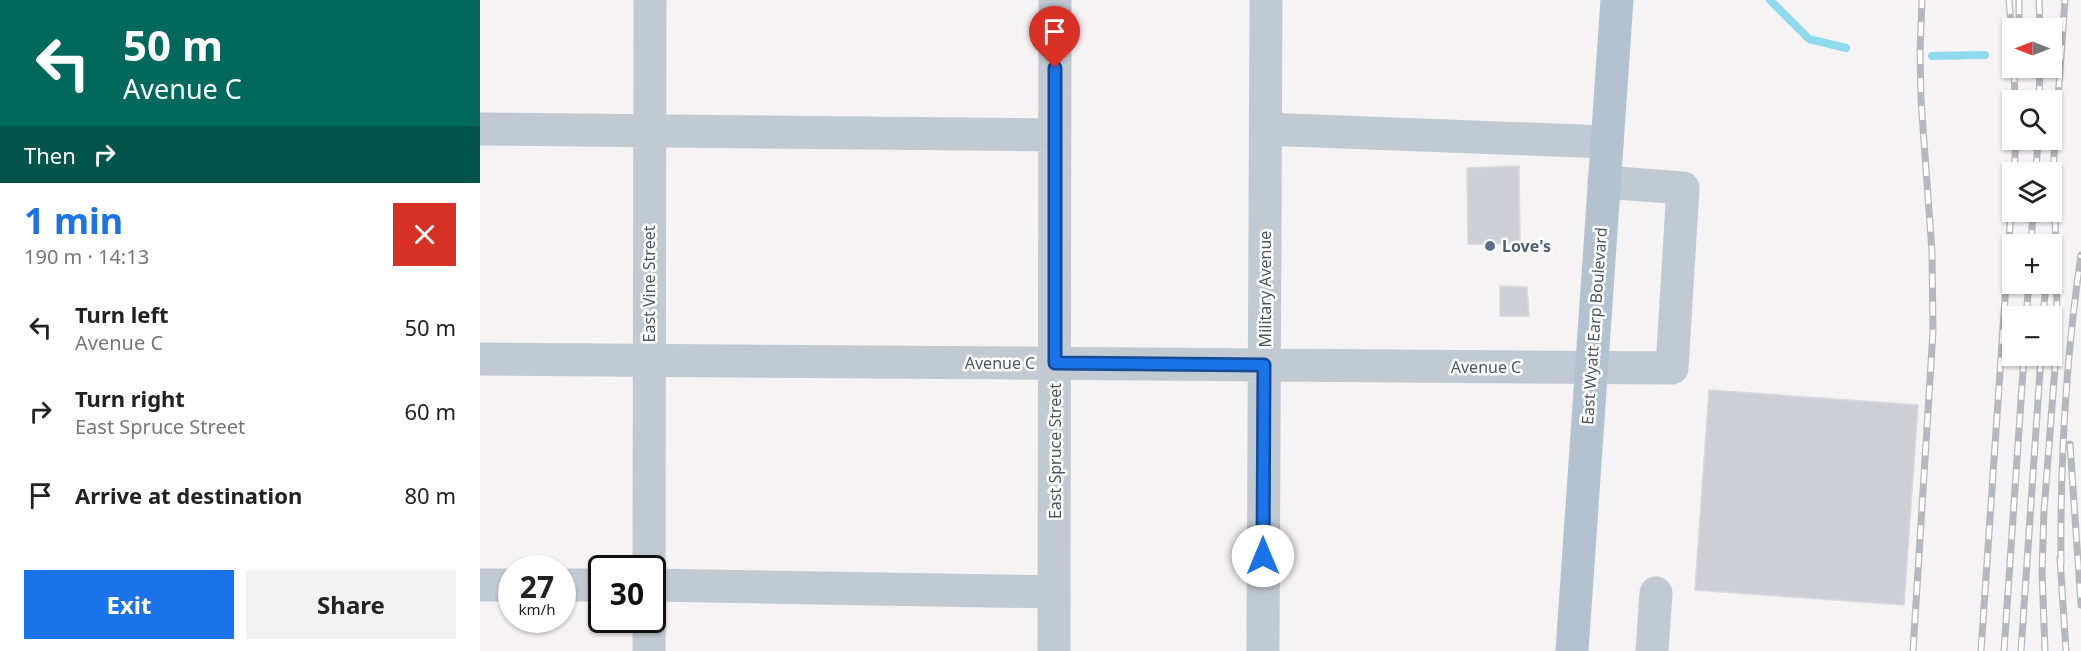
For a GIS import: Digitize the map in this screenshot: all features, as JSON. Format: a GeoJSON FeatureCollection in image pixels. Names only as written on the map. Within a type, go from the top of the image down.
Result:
{"type":"FeatureCollection","features":[{"type":"Feature","properties":{"kind":"main road","name":"East Wyatt Earp Boulevard"},"geometry":{"type":"LineString","coordinates":[[1572,651],[1617,0]]}},
{"type":"Feature","properties":{"kind":"street","name":"East Vine Street"},"geometry":{"type":"LineString","coordinates":[[649,555],[650,0]]}},
{"type":"Feature","properties":{"kind":"street","name":"East Spruce Street"},"geometry":{"type":"LineString","coordinates":[[1054,651],[1055,0]]}},
{"type":"Feature","properties":{"kind":"street","name":"Military Avenue"},"geometry":{"type":"LineString","coordinates":[[1263,651],[1266,0]]}},
{"type":"Feature","properties":{"kind":"street"},"geometry":{"type":"LineString","coordinates":[[480,129],[1055,135]]}},
{"type":"Feature","properties":{"kind":"street"},"geometry":{"type":"LineString","coordinates":[[1266,129],[1607,142]]}},
{"type":"Feature","properties":{"kind":"street","name":"Avenue C"},"geometry":{"type":"LineString","coordinates":[[480,359],[1672,368],[1683,188],[1605,182]]}},
{"type":"Feature","properties":{"kind":"street"},"geometry":{"type":"LineString","coordinates":[[480,585],[498,585]]}},
{"type":"Feature","properties":{"kind":"street"},"geometry":{"type":"LineString","coordinates":[[666,585],[1054,592]]}},
{"type":"Feature","properties":{"kind":"street"},"geometry":{"type":"LineString","coordinates":[[1652,651],[1656,593]]}},
{"type":"Feature","properties":{"kind":"street"},"geometry":{"type":"LineString","coordinates":[[649,633],[649,651]]}},
{"type":"Feature","properties":{"kind":"building"},"geometry":{"type":"Polygon","coordinates":[[[1519,166],[1520,244],[1468,244],[1467,168],[1519,166]]]}},
{"type":"Feature","properties":{"kind":"building"},"geometry":{"type":"Polygon","coordinates":[[[1500,286],[1527,287],[1529,316],[1500,316],[1500,286]]]}},
{"type":"Feature","properties":{"kind":"building"},"geometry":{"type":"Polygon","coordinates":[[[1709,390],[1918,405],[1904,605],[1695,590],[1709,390]]]}},
{"type":"Feature","properties":{"kind":"waterway"},"geometry":{"type":"LineString","coordinates":[[1770,0],[1809,39],[1846,48]]}},
{"type":"Feature","properties":{"kind":"waterway"},"geometry":{"type":"LineString","coordinates":[[1932,56],[1985,55]]}},
{"type":"Feature","properties":{"kind":"railway"},"geometry":{"type":"LineString","coordinates":[[1913,651],[1933,331],[1932,252],[1921,100],[1922,0]]}},
{"type":"Feature","properties":{"kind":"railway"},"geometry":{"type":"LineString","coordinates":[[2009,0],[2010,18]]}},
{"type":"Feature","properties":{"kind":"railway"},"geometry":{"type":"LineString","coordinates":[[2019,0],[2019,18]]}},
{"type":"Feature","properties":{"kind":"railway"},"geometry":{"type":"LineString","coordinates":[[2039,0],[2040,18]]}},
{"type":"Feature","properties":{"kind":"railway"},"geometry":{"type":"LineString","coordinates":[[2054,162],[2065,0]]}},
{"type":"Feature","properties":{"kind":"railway"},"geometry":{"type":"LineString","coordinates":[[2014,78],[2015,90]]}},
{"type":"Feature","properties":{"kind":"railway"},"geometry":{"type":"LineString","coordinates":[[2039,90],[2040,78]]}},
{"type":"Feature","properties":{"kind":"railway"},"geometry":{"type":"LineString","coordinates":[[2015,150],[2015,162]]}},
{"type":"Feature","properties":{"kind":"railway"},"geometry":{"type":"LineString","coordinates":[[2037,150],[2037,162]]}},
{"type":"Feature","properties":{"kind":"railway"},"geometry":{"type":"LineString","coordinates":[[1981,651],[2010,222]]}},
{"type":"Feature","properties":{"kind":"railway"},"geometry":{"type":"LineString","coordinates":[[2032,222],[2032,234]]}},
{"type":"Feature","properties":{"kind":"railway"},"geometry":{"type":"LineString","coordinates":[[2045,651],[2042,571],[2044,511],[2056,354],[2055,222]]}},
{"type":"Feature","properties":{"kind":"railway"},"geometry":{"type":"LineString","coordinates":[[2061,565],[2065,409],[2071,332],[2081,255]]}},
{"type":"Feature","properties":{"kind":"railway"},"geometry":{"type":"LineString","coordinates":[[2027,306],[2028,294]]}},
{"type":"Feature","properties":{"kind":"railway"},"geometry":{"type":"LineString","coordinates":[[2044,306],[2045,294]]}},
{"type":"Feature","properties":{"kind":"railway"},"geometry":{"type":"LineString","coordinates":[[2004,651],[2023,366]]}},
{"type":"Feature","properties":{"kind":"railway"},"geometry":{"type":"LineString","coordinates":[[2021,651],[2040,366]]}},
{"type":"Feature","properties":{"kind":"railway"},"geometry":{"type":"LineString","coordinates":[[2070,444],[2081,605]]}},
{"type":"Feature","properties":{"kind":"railway"},"geometry":{"type":"LineString","coordinates":[[2060,558],[2066,651]]}},
{"type":"Feature","properties":{"kind":"place","name":"Love's"},"geometry":{"type":"Point","coordinates":[1490,246]}},
{"type":"Feature","properties":{"kind":"route"},"geometry":{"type":"LineString","coordinates":[[1055,68],[1055,363],[1264,365],[1263,556]]}}]}
